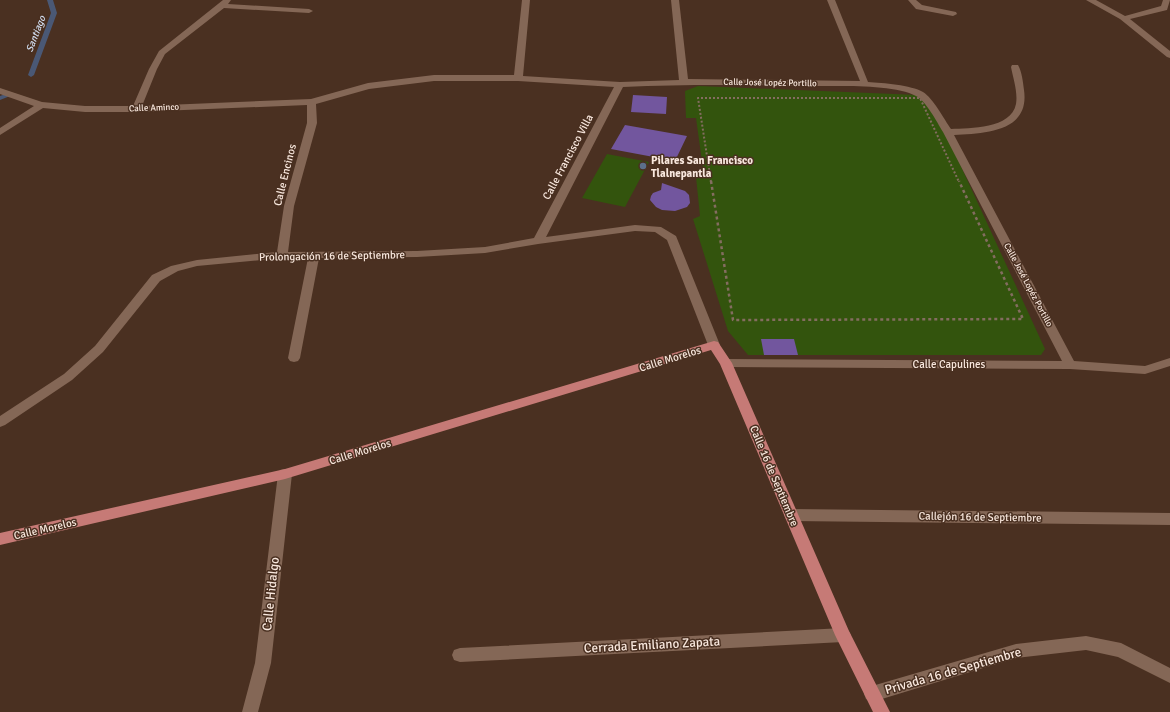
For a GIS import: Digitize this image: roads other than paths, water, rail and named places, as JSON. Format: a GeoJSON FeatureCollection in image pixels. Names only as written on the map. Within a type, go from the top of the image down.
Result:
{"type":"FeatureCollection","features":[{"type":"Feature","properties":{"kind":"main road","name":"Calle 16 de Septiembre"},"geometry":{"type":"LineString","coordinates":[[714,345],[726,363],[843,635],[882,712]]}},
{"type":"Feature","properties":{"kind":"main road","name":"Calle Morelos"},"geometry":{"type":"LineString","coordinates":[[0,540],[284,474],[714,345]]}},
{"type":"Feature","properties":{"kind":"street"},"geometry":{"type":"LineString","coordinates":[[518,78],[526,0]]}},
{"type":"Feature","properties":{"kind":"street"},"geometry":{"type":"LineString","coordinates":[[675,0],[684,82]]}},
{"type":"Feature","properties":{"kind":"street"},"geometry":{"type":"LineString","coordinates":[[830,0],[865,84]]}},
{"type":"Feature","properties":{"kind":"street"},"geometry":{"type":"LineString","coordinates":[[912,0],[919,7],[953,14]]}},
{"type":"Feature","properties":{"kind":"street"},"geometry":{"type":"LineString","coordinates":[[1090,0],[1103,5],[1125,18],[1170,55]]}},
{"type":"Feature","properties":{"kind":"street"},"geometry":{"type":"LineString","coordinates":[[1125,18],[1164,8],[1167,0]]}},
{"type":"Feature","properties":{"kind":"street"},"geometry":{"type":"LineString","coordinates":[[136,109],[153,69],[162,53],[224,3],[309,11]]}},
{"type":"Feature","properties":{"kind":"street"},"geometry":{"type":"LineString","coordinates":[[948,132],[980,130],[1011,121],[1018,113],[1020,104],[1015,67]]}},
{"type":"Feature","properties":{"kind":"street","name":"Calle José Lopéz Portillo"},"geometry":{"type":"LineString","coordinates":[[310,102],[361,88],[402,81],[434,78],[518,78],[620,85],[684,82],[865,84],[899,88],[920,94],[931,106],[948,132],[1070,365]]}},
{"type":"Feature","properties":{"kind":"street","name":"Calle Francisco Villa"},"geometry":{"type":"LineString","coordinates":[[538,241],[620,85]]}},
{"type":"Feature","properties":{"kind":"street","name":"Calle Aminco"},"geometry":{"type":"LineString","coordinates":[[0,91],[41,105],[85,109],[136,109],[310,102]]}},
{"type":"Feature","properties":{"kind":"street","name":"Calle Encinos"},"geometry":{"type":"LineString","coordinates":[[282,255],[289,206],[312,123],[310,102]]}},
{"type":"Feature","properties":{"kind":"street"},"geometry":{"type":"LineString","coordinates":[[0,132],[41,105]]}},
{"type":"Feature","properties":{"kind":"street","name":"Prolongación 16 de Septiembre"},"geometry":{"type":"LineString","coordinates":[[0,422],[68,377],[99,348],[156,278],[175,268],[197,263],[282,255],[417,254],[485,250],[538,241],[635,228],[657,229],[672,238]]}},
{"type":"Feature","properties":{"kind":"street","name":"Calle 16 de Septiembre"},"geometry":{"type":"LineString","coordinates":[[672,238],[714,345]]}},
{"type":"Feature","properties":{"kind":"street"},"geometry":{"type":"LineString","coordinates":[[294,358],[314,254]]}},
{"type":"Feature","properties":{"kind":"street","name":"Calle Capulines"},"geometry":{"type":"LineString","coordinates":[[726,363],[1070,365],[1145,370],[1170,362]]}},
{"type":"Feature","properties":{"kind":"street","name":"Calle Hidalgo"},"geometry":{"type":"LineString","coordinates":[[250,712],[263,664],[284,474]]}},
{"type":"Feature","properties":{"kind":"street","name":"Callejón 16 de Septiembre"},"geometry":{"type":"LineString","coordinates":[[791,515],[1170,519]]}},
{"type":"Feature","properties":{"kind":"street","name":"Cerrada Emiliano Zapata"},"geometry":{"type":"LineString","coordinates":[[460,655],[843,635]]}},
{"type":"Feature","properties":{"kind":"street","name":"Privada 16 de Septiembre"},"geometry":{"type":"LineString","coordinates":[[872,694],[1016,651],[1086,643],[1121,650],[1170,676]]}},
{"type":"Feature","properties":{"kind":"waterway","name":"Santiago"},"geometry":{"type":"LineString","coordinates":[[31,75],[54,13],[50,0]]}},
{"type":"Feature","properties":{"kind":"waterway","name":"Santiago"},"geometry":{"type":"LineString","coordinates":[[0,98],[8,95]]}},
{"type":"Feature","properties":{"kind":"place","name":"Pilares San Francisco Tlalnepantla"},"geometry":{"type":"Point","coordinates":[643,166]}}]}
